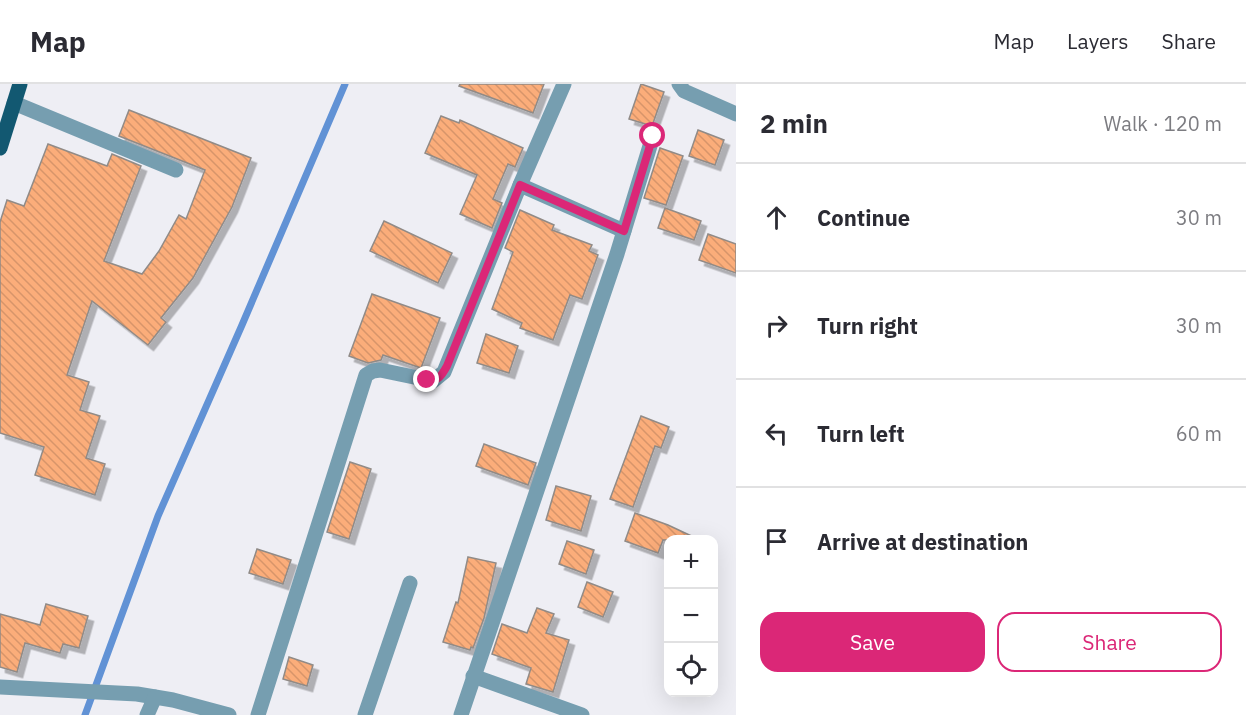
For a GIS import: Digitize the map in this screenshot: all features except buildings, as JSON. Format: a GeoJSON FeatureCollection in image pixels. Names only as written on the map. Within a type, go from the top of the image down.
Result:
{"type":"FeatureCollection","features":[{"type":"Feature","properties":{"kind":"main road"},"geometry":{"type":"LineString","coordinates":[[0,148],[3,125],[20,84]]}},
{"type":"Feature","properties":{"kind":"street"},"geometry":{"type":"LineString","coordinates":[[258,715],[366,375],[373,370],[380,370],[434,381],[439,378],[447,366],[520,185],[564,84]]}},
{"type":"Feature","properties":{"kind":"street"},"geometry":{"type":"LineString","coordinates":[[678,84],[684,91],[736,114]]}},
{"type":"Feature","properties":{"kind":"street"},"geometry":{"type":"LineString","coordinates":[[14,103],[176,170]]}},
{"type":"Feature","properties":{"kind":"street"},"geometry":{"type":"LineString","coordinates":[[461,715],[624,231],[653,136]]}},
{"type":"Feature","properties":{"kind":"street"},"geometry":{"type":"LineString","coordinates":[[520,185],[624,231]]}},
{"type":"Feature","properties":{"kind":"street"},"geometry":{"type":"LineString","coordinates":[[364,715],[410,583]]}},
{"type":"Feature","properties":{"kind":"street"},"geometry":{"type":"LineString","coordinates":[[473,676],[582,715]]}},
{"type":"Feature","properties":{"kind":"street"},"geometry":{"type":"LineString","coordinates":[[0,687],[137,694],[173,700],[229,715]]}},
{"type":"Feature","properties":{"kind":"street"},"geometry":{"type":"LineString","coordinates":[[147,715],[155,697]]}},
{"type":"Feature","properties":{"kind":"waterway"},"geometry":{"type":"LineString","coordinates":[[85,715],[158,516],[345,84]]}},
{"type":"Feature","properties":{"kind":"route"},"geometry":{"type":"LineString","coordinates":[[427,380],[434,381],[439,378],[447,366],[520,185],[624,231],[653,136]]}}]}
